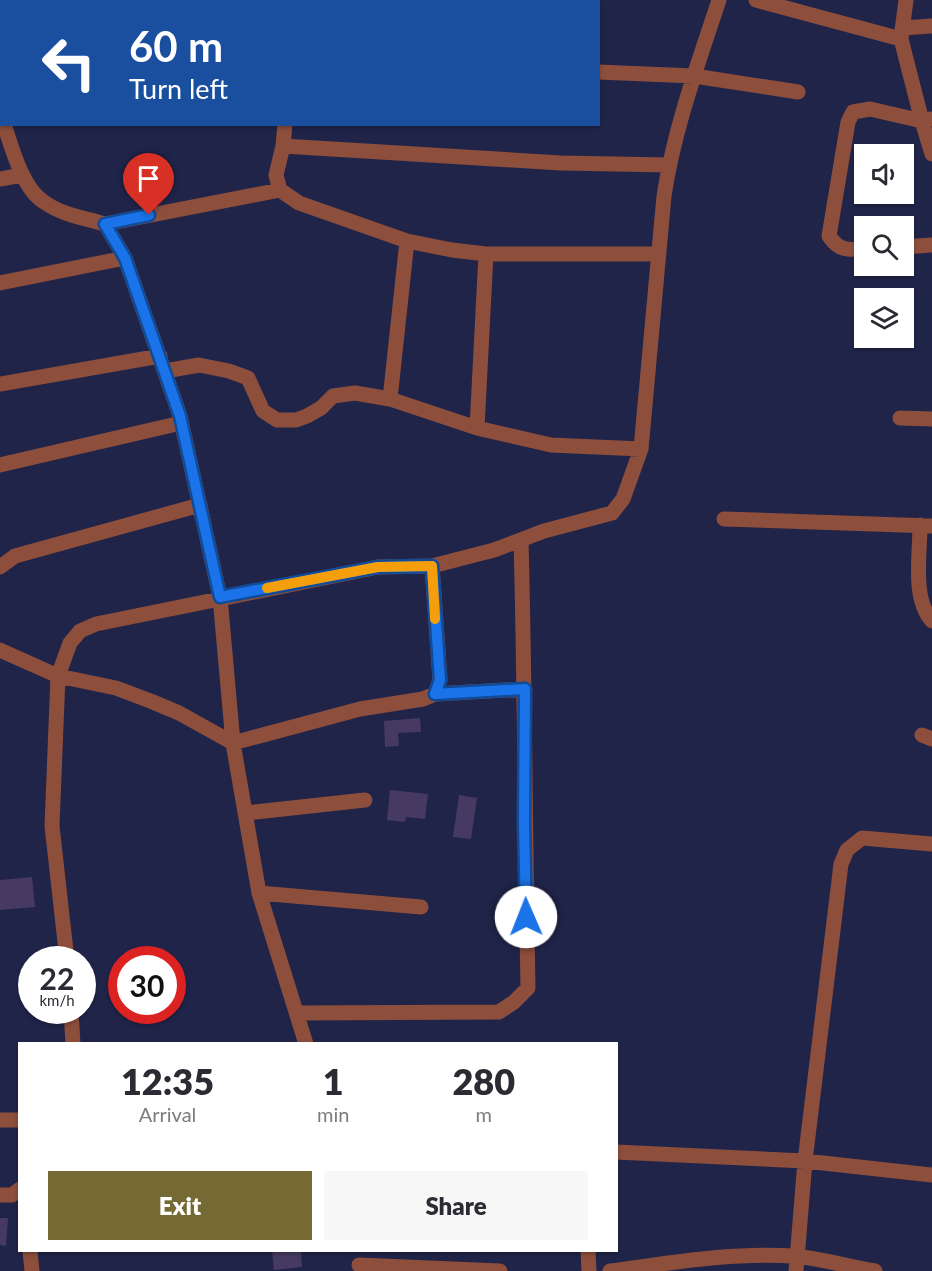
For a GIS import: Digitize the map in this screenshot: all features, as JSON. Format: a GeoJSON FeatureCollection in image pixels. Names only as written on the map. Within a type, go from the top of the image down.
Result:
{"type":"FeatureCollection","features":[{"type":"Feature","properties":{"kind":"street"},"geometry":{"type":"LineString","coordinates":[[65,946],[52,826],[58,676],[70,643],[80,631],[96,624],[220,597],[378,567],[432,566],[494,550],[544,531],[612,513],[623,499],[641,449],[669,165],[694,76],[719,0]]}},
{"type":"Feature","properties":{"kind":"street"},"geometry":{"type":"LineString","coordinates":[[756,0],[902,33],[932,26]]}},
{"type":"Feature","properties":{"kind":"street"},"geometry":{"type":"LineString","coordinates":[[906,0],[902,33],[927,120],[932,154]]}},
{"type":"Feature","properties":{"kind":"street"},"geometry":{"type":"LineString","coordinates":[[600,72],[694,76],[798,92]]}},
{"type":"Feature","properties":{"kind":"street"},"geometry":{"type":"LineString","coordinates":[[854,250],[836,247],[829,236],[848,122],[853,112],[870,109],[927,120]]}},
{"type":"Feature","properties":{"kind":"street"},"geometry":{"type":"LineString","coordinates":[[5,126],[22,175],[42,202],[65,213],[105,224],[280,190]]}},
{"type":"Feature","properties":{"kind":"street"},"geometry":{"type":"LineString","coordinates":[[285,126],[276,175],[280,190],[299,203],[407,242],[486,254],[659,254]]}},
{"type":"Feature","properties":{"kind":"street"},"geometry":{"type":"LineString","coordinates":[[283,146],[561,163],[669,165]]}},
{"type":"Feature","properties":{"kind":"street"},"geometry":{"type":"LineString","coordinates":[[0,179],[22,175]]}},
{"type":"Feature","properties":{"kind":"street"},"geometry":{"type":"LineString","coordinates":[[105,224],[125,258],[181,423],[220,597],[233,742],[259,893],[305,1042]]}},
{"type":"Feature","properties":{"kind":"street"},"geometry":{"type":"LineString","coordinates":[[390,399],[407,242]]}},
{"type":"Feature","properties":{"kind":"street"},"geometry":{"type":"LineString","coordinates":[[914,246],[932,245]]}},
{"type":"Feature","properties":{"kind":"street"},"geometry":{"type":"LineString","coordinates":[[477,428],[486,254]]}},
{"type":"Feature","properties":{"kind":"street"},"geometry":{"type":"LineString","coordinates":[[0,283],[125,258]]}},
{"type":"Feature","properties":{"kind":"street"},"geometry":{"type":"LineString","coordinates":[[0,384],[162,363],[199,365],[229,371],[248,378],[263,411],[278,420],[296,420],[321,408],[333,396],[355,393],[390,399],[477,428],[551,445],[641,449]]}},
{"type":"Feature","properties":{"kind":"street"},"geometry":{"type":"LineString","coordinates":[[900,418],[932,418]]}},
{"type":"Feature","properties":{"kind":"street"},"geometry":{"type":"LineString","coordinates":[[0,465],[181,423]]}},
{"type":"Feature","properties":{"kind":"street"},"geometry":{"type":"LineString","coordinates":[[0,567],[15,556],[200,505]]}},
{"type":"Feature","properties":{"kind":"street"},"geometry":{"type":"LineString","coordinates":[[724,519],[926,526],[919,599],[925,613],[932,621]]}},
{"type":"Feature","properties":{"kind":"street"},"geometry":{"type":"LineString","coordinates":[[297,1012],[499,1012],[514,1002],[528,988],[521,540]]}},
{"type":"Feature","properties":{"kind":"street"},"geometry":{"type":"LineString","coordinates":[[432,566],[440,680],[435,694]]}},
{"type":"Feature","properties":{"kind":"street"},"geometry":{"type":"LineString","coordinates":[[0,650],[58,676],[116,688],[153,702],[233,742],[360,710],[423,699],[435,694],[525,689]]}},
{"type":"Feature","properties":{"kind":"street"},"geometry":{"type":"LineString","coordinates":[[246,813],[364,800]]}},
{"type":"Feature","properties":{"kind":"street"},"geometry":{"type":"LineString","coordinates":[[796,1264],[841,864],[847,849],[861,838],[932,844]]}},
{"type":"Feature","properties":{"kind":"street"},"geometry":{"type":"LineString","coordinates":[[259,893],[421,908]]}},
{"type":"Feature","properties":{"kind":"street"},"geometry":{"type":"LineString","coordinates":[[297,1012],[511,1015]]}},
{"type":"Feature","properties":{"kind":"street"},"geometry":{"type":"LineString","coordinates":[[72,1024],[73,1042]]}},
{"type":"Feature","properties":{"kind":"street"},"geometry":{"type":"LineString","coordinates":[[0,1120],[18,1120]]}},
{"type":"Feature","properties":{"kind":"street"},"geometry":{"type":"LineString","coordinates":[[618,1152],[806,1161],[932,1175]]}},
{"type":"Feature","properties":{"kind":"street"},"geometry":{"type":"LineString","coordinates":[[0,1195],[12,1196],[18,1191]]}},
{"type":"Feature","properties":{"kind":"street"},"geometry":{"type":"LineString","coordinates":[[30,1252],[32,1271]]}},
{"type":"Feature","properties":{"kind":"street"},"geometry":{"type":"LineString","coordinates":[[588,1252],[588,1271]]}},
{"type":"Feature","properties":{"kind":"street"},"geometry":{"type":"LineString","coordinates":[[610,1271],[669,1267],[690,1259],[752,1255],[796,1264],[875,1271]]}},
{"type":"Feature","properties":{"kind":"street"},"geometry":{"type":"LineString","coordinates":[[358,1262],[500,1271]]}},
{"type":"Feature","properties":{"kind":"building"},"geometry":{"type":"Polygon","coordinates":[[[420,718],[421,732],[398,733],[399,746],[385,747],[384,721],[420,718]]]}},
{"type":"Feature","properties":{"kind":"building"},"geometry":{"type":"Polygon","coordinates":[[[390,790],[428,794],[425,819],[406,817],[405,822],[387,820],[390,790]]]}},
{"type":"Feature","properties":{"kind":"building"},"geometry":{"type":"Polygon","coordinates":[[[459,795],[477,798],[471,839],[453,837],[459,795]]]}},
{"type":"Feature","properties":{"kind":"building"},"geometry":{"type":"Polygon","coordinates":[[[32,877],[35,907],[0,910],[0,880],[32,877]]]}},
{"type":"Feature","properties":{"kind":"building"},"geometry":{"type":"Polygon","coordinates":[[[0,1218],[8,1218],[6,1246],[0,1245],[0,1218]]]}},
{"type":"Feature","properties":{"kind":"building"},"geometry":{"type":"Polygon","coordinates":[[[272,1252],[301,1252],[302,1267],[274,1270],[272,1252]]]}},
{"type":"Feature","properties":{"kind":"slow traffic"},"geometry":{"type":"LineString","coordinates":[[267,588],[378,567],[432,566],[435,619]]}},
{"type":"Feature","properties":{"kind":"route"},"geometry":{"type":"LineString","coordinates":[[149,215],[105,224],[125,258],[180,416],[220,597],[378,567],[432,566],[440,680],[435,694],[525,689],[526,917]]}}]}
